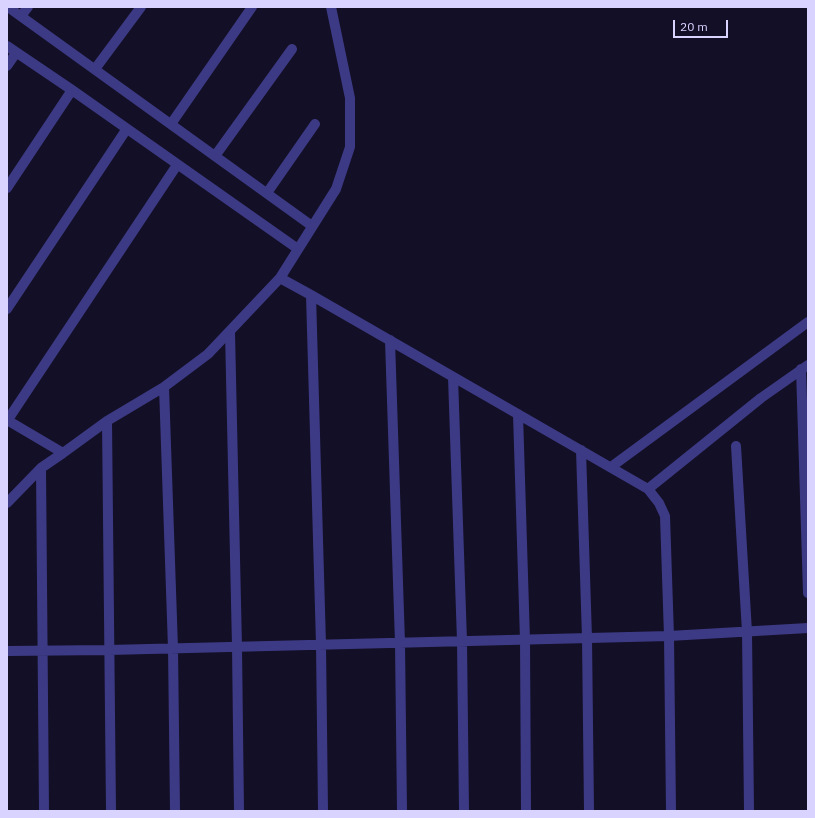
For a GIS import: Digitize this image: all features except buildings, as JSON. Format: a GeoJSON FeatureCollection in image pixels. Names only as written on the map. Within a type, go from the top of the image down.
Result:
{"type":"FeatureCollection","features":[{"type":"Feature","properties":{"kind":"street"},"geometry":{"type":"LineString","coordinates":[[8,7],[312,226]]}},
{"type":"Feature","properties":{"kind":"street"},"geometry":{"type":"LineString","coordinates":[[21,16],[28,7]]}},
{"type":"Feature","properties":{"kind":"street"},"geometry":{"type":"LineString","coordinates":[[95,69],[141,7]]}},
{"type":"Feature","properties":{"kind":"street"},"geometry":{"type":"LineString","coordinates":[[171,124],[252,7]]}},
{"type":"Feature","properties":{"kind":"street"},"geometry":{"type":"LineString","coordinates":[[7,503],[41,468],[107,421],[164,387],[208,354],[280,278],[336,189],[350,147],[350,98],[331,7]]}},
{"type":"Feature","properties":{"kind":"street"},"geometry":{"type":"LineString","coordinates":[[7,46],[298,249]]}},
{"type":"Feature","properties":{"kind":"street"},"geometry":{"type":"LineString","coordinates":[[215,156],[292,49]]}},
{"type":"Feature","properties":{"kind":"street"},"geometry":{"type":"LineString","coordinates":[[7,66],[16,53]]}},
{"type":"Feature","properties":{"kind":"street"},"geometry":{"type":"LineString","coordinates":[[7,188],[72,90]]}},
{"type":"Feature","properties":{"kind":"street"},"geometry":{"type":"LineString","coordinates":[[267,193],[315,124]]}},
{"type":"Feature","properties":{"kind":"street"},"geometry":{"type":"LineString","coordinates":[[7,309],[126,130]]}},
{"type":"Feature","properties":{"kind":"street"},"geometry":{"type":"LineString","coordinates":[[63,453],[7,420],[177,165]]}},
{"type":"Feature","properties":{"kind":"street"},"geometry":{"type":"LineString","coordinates":[[280,278],[311,294],[648,489],[659,503],[665,516],[669,636],[671,811]]}},
{"type":"Feature","properties":{"kind":"street"},"geometry":{"type":"LineString","coordinates":[[311,294],[321,644],[323,811]]}},
{"type":"Feature","properties":{"kind":"street"},"geometry":{"type":"LineString","coordinates":[[611,468],[808,322]]}},
{"type":"Feature","properties":{"kind":"street"},"geometry":{"type":"LineString","coordinates":[[230,332],[239,811]]}},
{"type":"Feature","properties":{"kind":"street"},"geometry":{"type":"LineString","coordinates":[[390,340],[400,643],[402,811]]}},
{"type":"Feature","properties":{"kind":"street"},"geometry":{"type":"LineString","coordinates":[[648,489],[761,398],[805,367]]}},
{"type":"Feature","properties":{"kind":"street"},"geometry":{"type":"LineString","coordinates":[[805,367],[808,593]]}},
{"type":"Feature","properties":{"kind":"street"},"geometry":{"type":"LineString","coordinates":[[453,377],[462,641],[464,811]]}},
{"type":"Feature","properties":{"kind":"street"},"geometry":{"type":"LineString","coordinates":[[164,387],[173,648],[175,811]]}},
{"type":"Feature","properties":{"kind":"street"},"geometry":{"type":"LineString","coordinates":[[518,414],[525,640],[526,811]]}},
{"type":"Feature","properties":{"kind":"street"},"geometry":{"type":"LineString","coordinates":[[107,421],[111,811]]}},
{"type":"Feature","properties":{"kind":"street"},"geometry":{"type":"LineString","coordinates":[[736,446],[747,632],[749,811]]}},
{"type":"Feature","properties":{"kind":"street"},"geometry":{"type":"LineString","coordinates":[[581,450],[587,638],[589,811]]}},
{"type":"Feature","properties":{"kind":"street"},"geometry":{"type":"LineString","coordinates":[[41,468],[44,811]]}},
{"type":"Feature","properties":{"kind":"street"},"geometry":{"type":"LineString","coordinates":[[7,650],[109,650],[525,640],[669,636],[808,628]]}}]}
